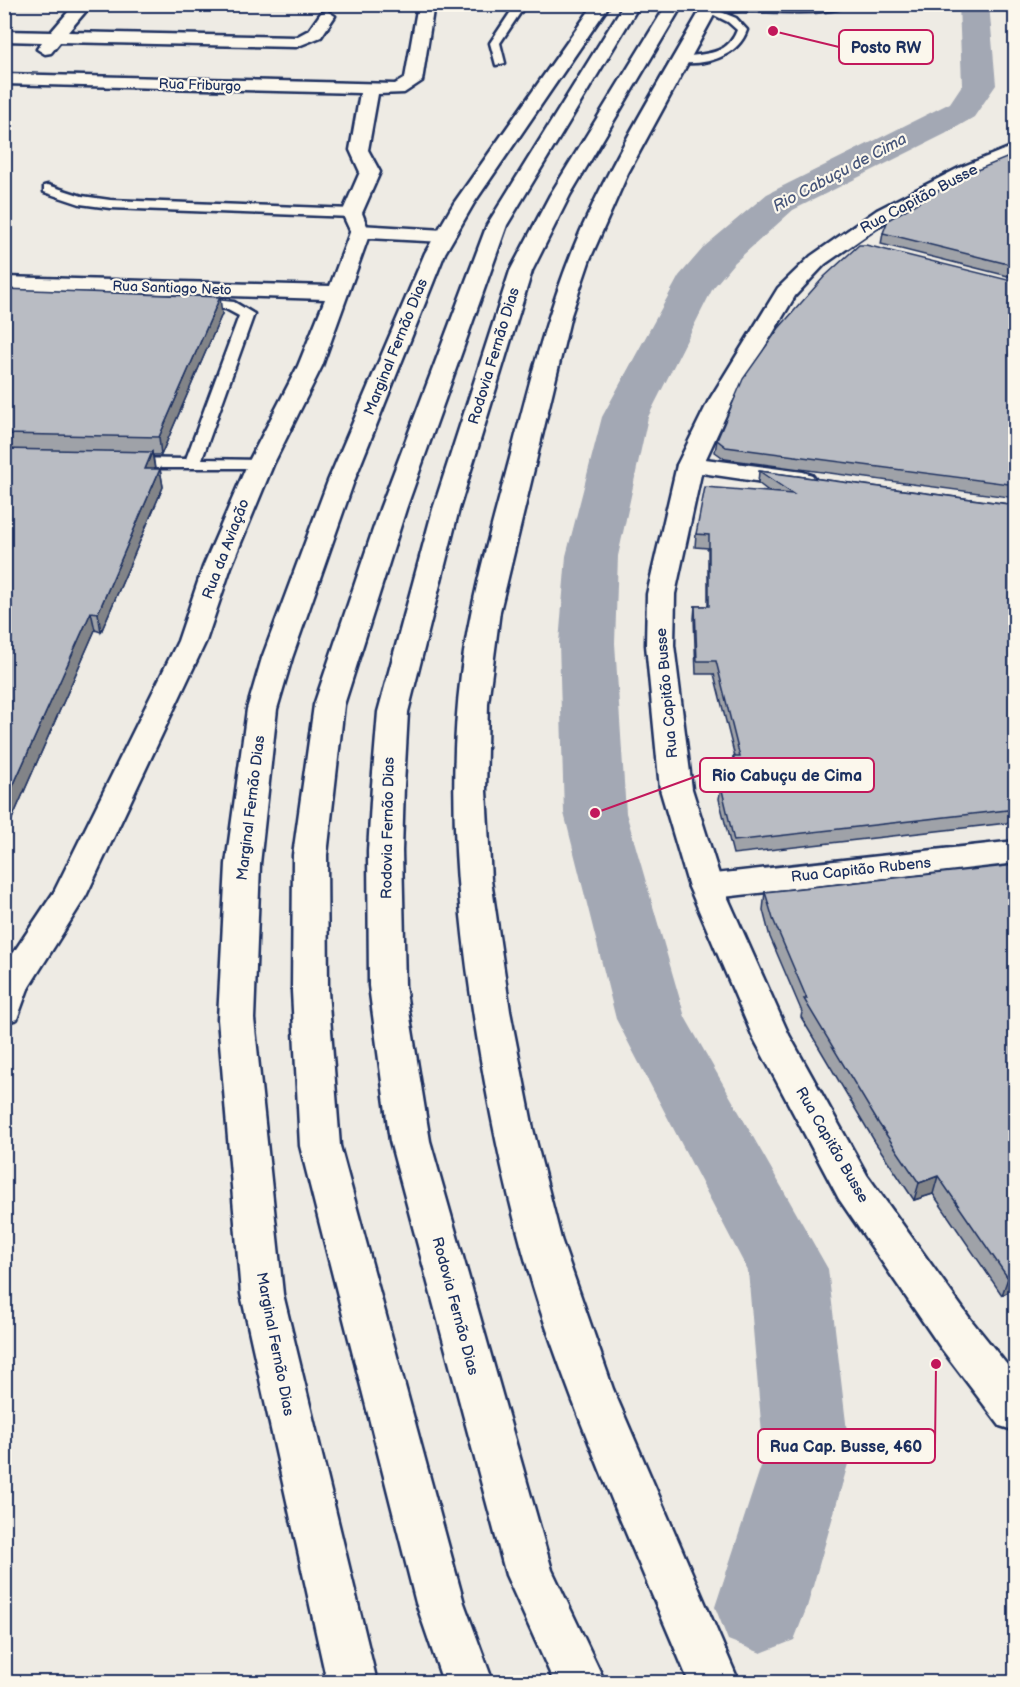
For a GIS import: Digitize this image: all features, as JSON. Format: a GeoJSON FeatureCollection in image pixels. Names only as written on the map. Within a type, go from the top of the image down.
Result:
{"type":"FeatureCollection","features":[{"type":"Feature","properties":{"kind":"main road"},"geometry":{"type":"LineString","coordinates":[[4,96],[11,79],[55,37],[84,4]]}},
{"type":"Feature","properties":{"kind":"main road","name":"Rua Friburgo"},"geometry":{"type":"LineString","coordinates":[[11,79],[398,89],[413,81],[426,4]]}},
{"type":"Feature","properties":{"kind":"main road","name":"Marginal Fernão Dias"},"geometry":{"type":"LineString","coordinates":[[352,1683],[262,1294],[236,1019],[243,864],[262,710],[277,658],[341,481],[430,262],[444,236],[602,4]]}},
{"type":"Feature","properties":{"kind":"main road"},"geometry":{"type":"LineString","coordinates":[[468,1683],[440,1603],[320,1146],[310,991],[310,855],[329,705],[393,509],[497,225],[632,4]]}},
{"type":"Feature","properties":{"kind":"main road","name":"Rodovia Fernão Dias"},"geometry":{"type":"LineString","coordinates":[[579,1683],[530,1575],[410,1141],[387,986],[385,851],[388,785],[393,712],[446,509],[521,271],[560,195],[675,4]]}},
{"type":"Feature","properties":{"kind":"main road"},"geometry":{"type":"LineString","coordinates":[[710,7],[638,136],[591,231],[540,386],[493,577],[481,639],[473,701],[470,825],[487,986],[516,1144],[543,1247],[574,1346],[714,1683]]}},
{"type":"Feature","properties":{"kind":"main road"},"geometry":{"type":"LineString","coordinates":[[4,36],[296,42],[309,40],[319,33],[327,16]]}},
{"type":"Feature","properties":{"kind":"main road","name":"Rua da Aviação"},"geometry":{"type":"LineString","coordinates":[[7,995],[69,896],[178,672],[192,641],[217,567],[260,465],[310,366],[339,293],[370,172],[359,150],[376,90]]}},
{"type":"Feature","properties":{"kind":"main road","name":"Rua Capitão Busse"},"geometry":{"type":"LineString","coordinates":[[1016,151],[966,172],[884,214],[854,245],[800,276],[786,293],[720,402],[690,465],[661,594],[660,645],[676,789],[706,887],[771,1037],[854,1186],[956,1334],[1016,1410]]}},
{"type":"Feature","properties":{"kind":"main road"},"geometry":{"type":"LineString","coordinates":[[356,222],[444,236]]}},
{"type":"Feature","properties":{"kind":"main road","name":"Rua Santiago Neto"},"geometry":{"type":"LineString","coordinates":[[4,283],[339,293]]}},
{"type":"Feature","properties":{"kind":"main road"},"geometry":{"type":"LineString","coordinates":[[690,465],[830,483]]}},
{"type":"Feature","properties":{"kind":"main road","name":"Rua Capitão Rubens"},"geometry":{"type":"LineString","coordinates":[[706,887],[1016,852]]}},
{"type":"Feature","properties":{"kind":"lane"},"geometry":{"type":"LineString","coordinates":[[500,63],[495,43],[521,4]]}},
{"type":"Feature","properties":{"kind":"lane"},"geometry":{"type":"LineString","coordinates":[[710,7],[810,9],[846,4]]}},
{"type":"Feature","properties":{"kind":"lane"},"geometry":{"type":"LineString","coordinates":[[48,189],[80,200],[110,204],[356,222]]}},
{"type":"Feature","properties":{"kind":"lane"},"geometry":{"type":"LineString","coordinates":[[4,296],[201,302],[229,305],[247,314],[192,464]]}},
{"type":"Feature","properties":{"kind":"lane"},"geometry":{"type":"LineString","coordinates":[[111,462],[260,465]]}},
{"type":"Feature","properties":{"kind":"building"},"geometry":{"type":"Polygon","coordinates":[[[1016,154],[1016,266],[883,233],[888,220],[965,175],[1016,154]]]}},
{"type":"Feature","properties":{"kind":"building"},"geometry":{"type":"Polygon","coordinates":[[[859,245],[1016,282],[1016,485],[726,447],[717,440],[743,379],[779,328],[824,277],[859,245]]]}},
{"type":"Feature","properties":{"kind":"building"},"geometry":{"type":"Polygon","coordinates":[[[4,289],[220,297],[159,437],[4,434],[4,289]]]}},
{"type":"Feature","properties":{"kind":"building"},"geometry":{"type":"Polygon","coordinates":[[[4,449],[152,452],[145,469],[160,469],[98,613],[91,612],[4,806],[4,449]]]}},
{"type":"Feature","properties":{"kind":"building"},"geometry":{"type":"Polygon","coordinates":[[[759,471],[1016,505],[1016,809],[734,841],[721,786],[740,784],[733,757],[740,757],[716,661],[697,661],[695,606],[709,606],[709,535],[696,534],[705,487],[793,494],[759,471]]]}},
{"type":"Feature","properties":{"kind":"building"},"geometry":{"type":"Polygon","coordinates":[[[1016,865],[1016,1275],[1008,1278],[938,1176],[919,1183],[879,1124],[804,999],[807,999],[773,919],[765,892],[1016,865]]]}},
{"type":"Feature","properties":{"kind":"waterway","name":"Rio Cabuçu de Cima"},"geometry":{"type":"LineString","coordinates":[[761,1607],[807,1457],[788,1269],[651,1019],[595,813],[587,643],[592,556],[625,417],[694,285],[719,255],[780,202],[933,127],[962,110],[979,85],[974,4]]}},
{"type":"Feature","properties":{"kind":"place","name":"Posto RW"},"geometry":{"type":"Point","coordinates":[773,31]}},
{"type":"Feature","properties":{"kind":"place","name":"Rio Cabuçu de Cima"},"geometry":{"type":"Point","coordinates":[595,813]}},
{"type":"Feature","properties":{"kind":"place","name":"Rua Cap. Busse, 460"},"geometry":{"type":"Point","coordinates":[936,1364]}}]}
